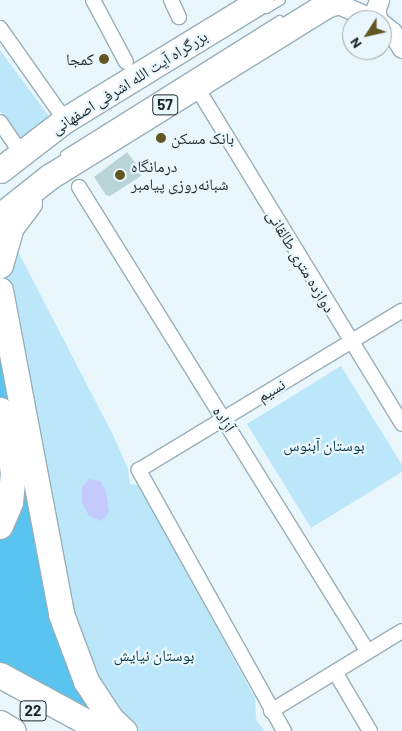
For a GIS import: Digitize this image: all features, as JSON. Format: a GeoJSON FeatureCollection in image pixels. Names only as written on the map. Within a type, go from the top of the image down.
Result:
{"type":"FeatureCollection","features":[{"type":"Feature","properties":{"kind":"highway","name":"57"},"geometry":{"type":"LineString","coordinates":[[0,216],[54,167],[325,6]]}},
{"type":"Feature","properties":{"kind":"highway","name":"بزرگراه آیت الله اشرفی اصفهانی"},"geometry":{"type":"LineString","coordinates":[[0,170],[65,120],[258,8]]}},
{"type":"Feature","properties":{"kind":"highway"},"geometry":{"type":"LineString","coordinates":[[0,265],[11,227],[54,167]]}},
{"type":"Feature","properties":{"kind":"highway"},"geometry":{"type":"LineString","coordinates":[[0,290],[61,614],[86,681],[111,718],[124,731]]}},
{"type":"Feature","properties":{"kind":"highway"},"geometry":{"type":"LineString","coordinates":[[0,410],[10,443],[13,474],[10,502],[0,526]]}},
{"type":"Feature","properties":{"kind":"highway"},"geometry":{"type":"LineString","coordinates":[[0,675],[103,731]]}},
{"type":"Feature","properties":{"kind":"highway","name":"22"},"geometry":{"type":"LineString","coordinates":[[0,689],[66,731]]}},
{"type":"Feature","properties":{"kind":"highway","name":"22"},"geometry":{"type":"LineString","coordinates":[[0,723],[13,731]]}},
{"type":"Feature","properties":{"kind":"street"},"geometry":{"type":"LineString","coordinates":[[93,0],[126,62]]}},
{"type":"Feature","properties":{"kind":"street"},"geometry":{"type":"LineString","coordinates":[[171,0],[179,17]]}},
{"type":"Feature","properties":{"kind":"street"},"geometry":{"type":"LineString","coordinates":[[325,6],[338,4],[353,10]]}},
{"type":"Feature","properties":{"kind":"street"},"geometry":{"type":"LineString","coordinates":[[0,28],[65,120]]}},
{"type":"Feature","properties":{"kind":"street"},"geometry":{"type":"LineString","coordinates":[[392,32],[402,48]]}},
{"type":"Feature","properties":{"kind":"street","name":"دوازده متری طالقانی"},"geometry":{"type":"LineString","coordinates":[[202,96],[350,342],[402,424]]}},
{"type":"Feature","properties":{"kind":"street"},"geometry":{"type":"LineString","coordinates":[[0,122],[21,152]]}},
{"type":"Feature","properties":{"kind":"street","name":"آزاده"},"geometry":{"type":"LineString","coordinates":[[79,187],[368,652]]}},
{"type":"Feature","properties":{"kind":"street","name":"نسیم"},"geometry":{"type":"LineString","coordinates":[[271,711],[139,470],[402,311]]}},
{"type":"Feature","properties":{"kind":"street"},"geometry":{"type":"LineString","coordinates":[[284,731],[271,711],[402,631]]}},
{"type":"Feature","properties":{"kind":"street"},"geometry":{"type":"LineString","coordinates":[[335,672],[370,731]]}},
{"type":"Feature","properties":{"kind":"lane"},"geometry":{"type":"LineString","coordinates":[[258,8],[281,0]]}},
{"type":"Feature","properties":{"kind":"lane"},"geometry":{"type":"LineString","coordinates":[[54,167],[90,135],[286,15]]}},
{"type":"Feature","properties":{"kind":"green space"},"geometry":{"type":"Polygon","coordinates":[[[0,50],[51,119],[20,141],[0,111],[0,50]]]}},
{"type":"Feature","properties":{"kind":"green space","name":"بوستان نیایش"},"geometry":{"type":"Polygon","coordinates":[[[11,238],[114,437],[128,469],[130,484],[139,485],[255,698],[256,720],[265,731],[130,731],[80,660],[3,289],[11,238]]]}},
{"type":"Feature","properties":{"kind":"green space","name":"بوستان آبنوس"},"geometry":{"type":"Polygon","coordinates":[[[341,366],[402,465],[402,472],[311,528],[247,424],[341,366]]]}},
{"type":"Feature","properties":{"kind":"shaded area"},"geometry":{"type":"Polygon","coordinates":[[[0,314],[55,609],[104,718],[0,671],[0,314]]]}},
{"type":"Feature","properties":{"kind":"shaded area"},"geometry":{"type":"Polygon","coordinates":[[[89,479],[100,481],[106,491],[109,512],[102,521],[89,516],[82,503],[82,487],[89,479]]]}},
{"type":"Feature","properties":{"kind":"building","name":"درمانگاه شبانه‌روزی پیامبر"},"geometry":{"type":"Polygon","coordinates":[[[127,152],[142,172],[141,176],[110,196],[106,195],[94,177],[127,152]]]}},
{"type":"Feature","properties":{"kind":"place","name":"کمجا"},"geometry":{"type":"Point","coordinates":[104,59]}},
{"type":"Feature","properties":{"kind":"place","name":"بانک مسکن"},"geometry":{"type":"Point","coordinates":[161,138]}},
{"type":"Feature","properties":{"kind":"place","name":"درمانگاه شبانه‌روزی پیامبر"},"geometry":{"type":"Point","coordinates":[120,175]}}]}
